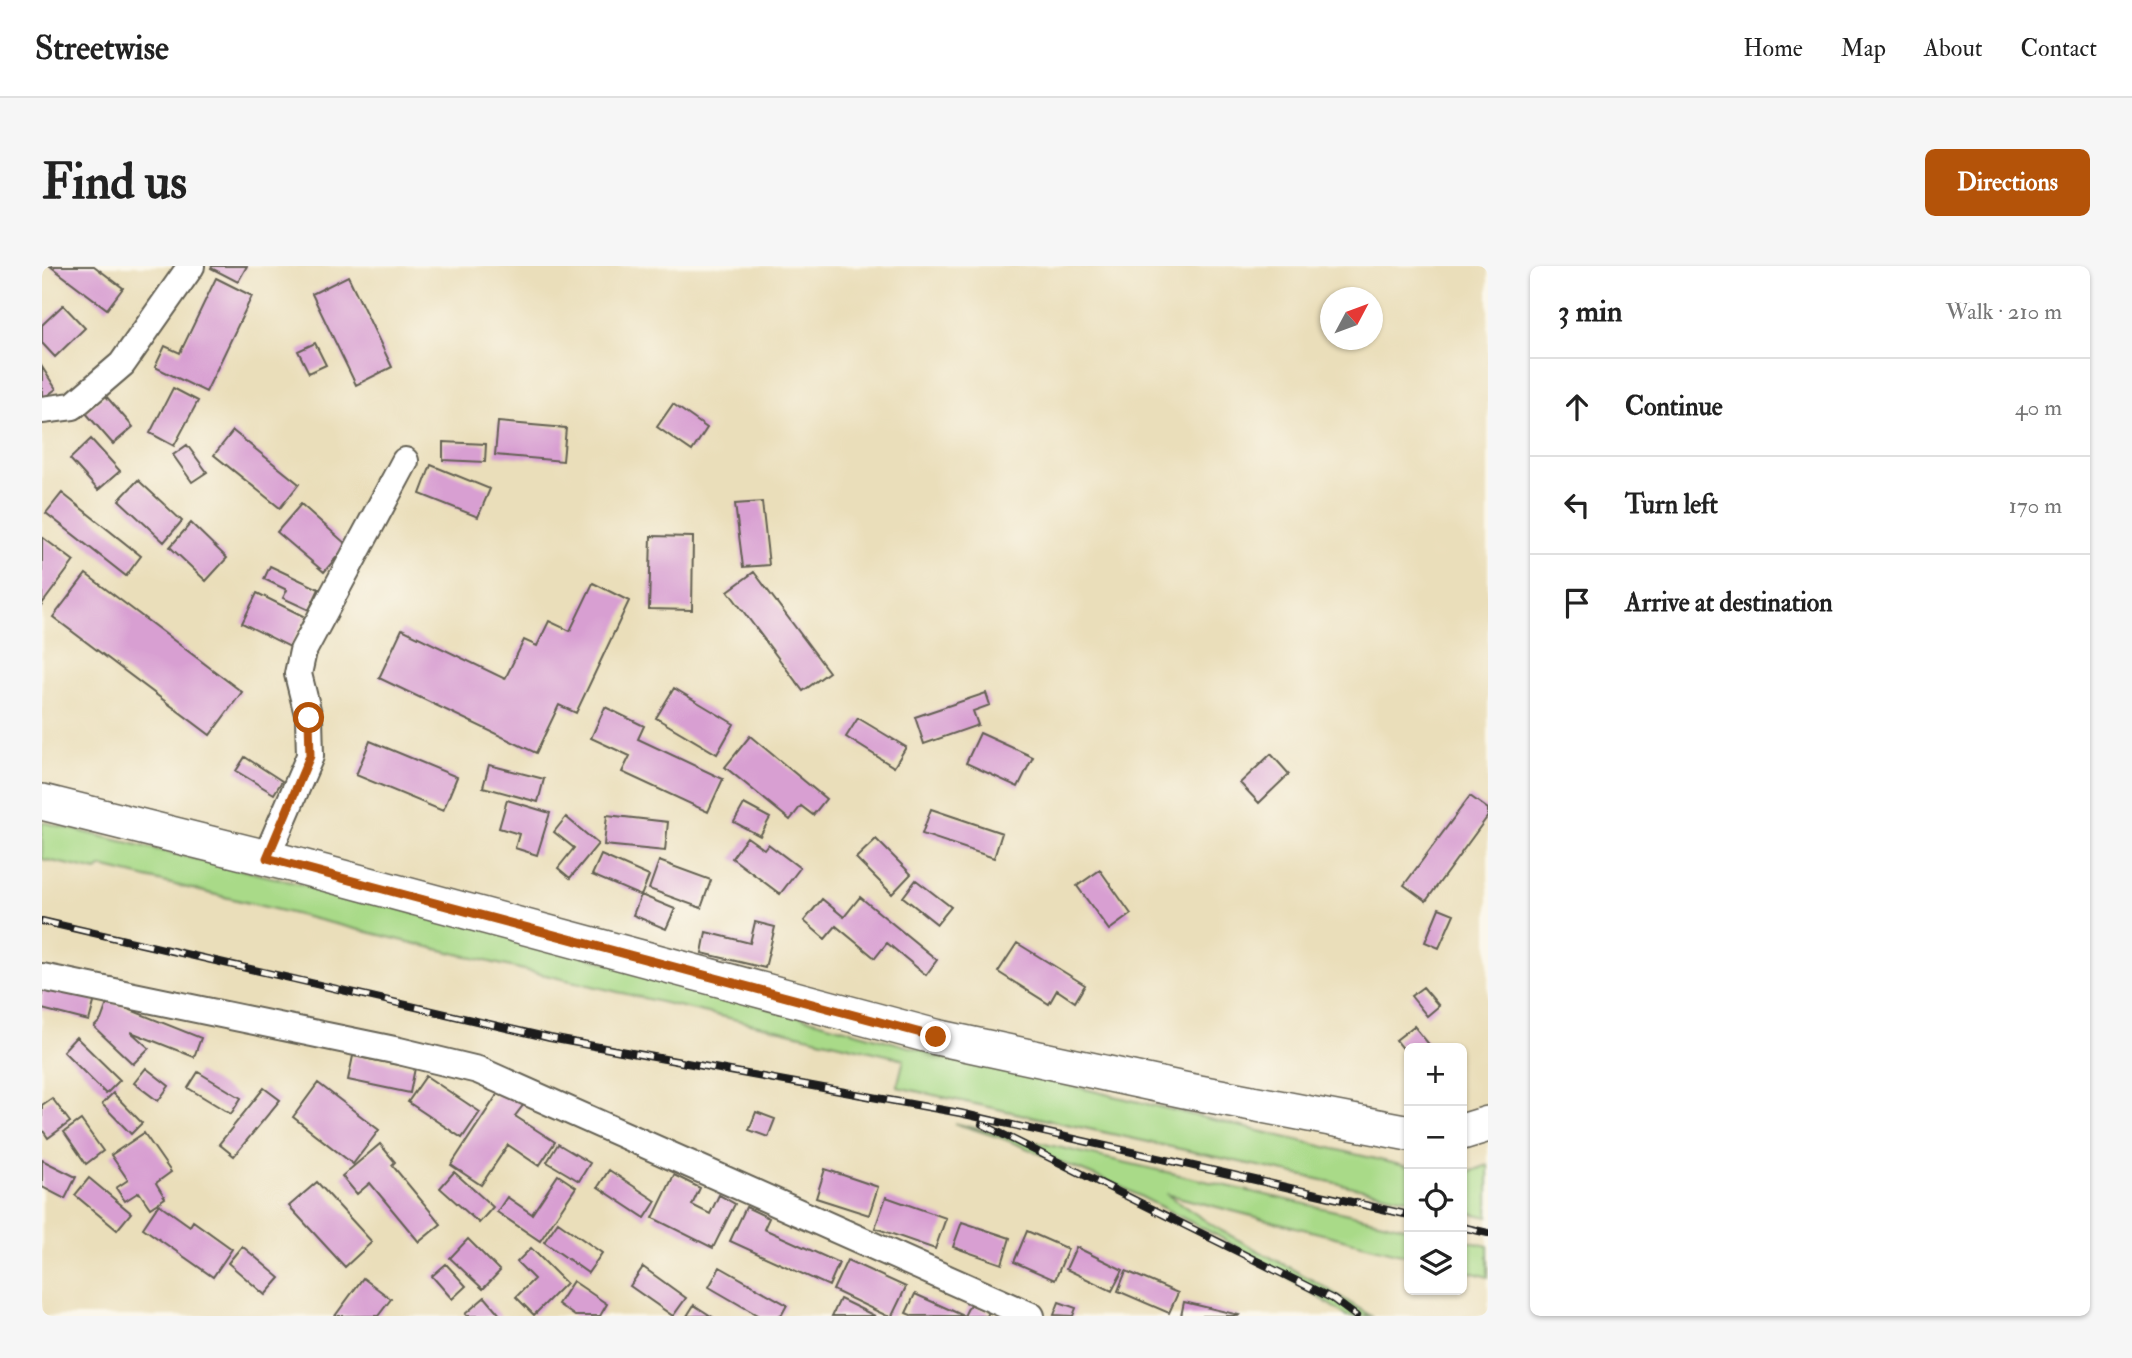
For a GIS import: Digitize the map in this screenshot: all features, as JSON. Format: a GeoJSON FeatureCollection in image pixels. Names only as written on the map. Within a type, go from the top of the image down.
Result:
{"type":"FeatureCollection","features":[{"type":"Feature","properties":{"kind":"main road"},"geometry":{"type":"LineString","coordinates":[[42,802],[267,858],[936,1037],[1184,1090],[1404,1132]]}},
{"type":"Feature","properties":{"kind":"main road"},"geometry":{"type":"LineString","coordinates":[[1467,1130],[1488,1124]]}},
{"type":"Feature","properties":{"kind":"street"},"geometry":{"type":"LineString","coordinates":[[42,410],[73,406],[122,364],[191,266]]}},
{"type":"Feature","properties":{"kind":"street"},"geometry":{"type":"LineString","coordinates":[[267,858],[310,756],[309,718],[298,674],[303,651],[405,461]]}},
{"type":"Feature","properties":{"kind":"street"},"geometry":{"type":"LineString","coordinates":[[42,977],[386,1048],[478,1070],[1031,1316]]}},
{"type":"Feature","properties":{"kind":"green space"},"geometry":{"type":"Polygon","coordinates":[[[42,822],[491,930],[906,1046],[1404,1166],[1404,1198],[897,1087],[904,1059],[102,867],[97,871],[42,859],[42,822]]]}},
{"type":"Feature","properties":{"kind":"green space"},"geometry":{"type":"Polygon","coordinates":[[[954,1123],[1404,1227],[1404,1255],[1166,1194],[1218,1229],[1318,1283],[1371,1316],[1347,1316],[1275,1269],[1216,1235],[1122,1187],[1004,1139],[954,1123]]]}},
{"type":"Feature","properties":{"kind":"green space"},"geometry":{"type":"Polygon","coordinates":[[[1488,1165],[1488,1217],[1467,1212],[1467,1173],[1488,1165]]]}},
{"type":"Feature","properties":{"kind":"green space"},"geometry":{"type":"Polygon","coordinates":[[[1467,1241],[1488,1246],[1488,1277],[1467,1271],[1467,1241]]]}},
{"type":"Feature","properties":{"kind":"building"},"geometry":{"type":"Polygon","coordinates":[[[50,266],[94,266],[123,288],[107,309],[50,266]]]}},
{"type":"Feature","properties":{"kind":"building"},"geometry":{"type":"Polygon","coordinates":[[[247,266],[238,282],[211,268],[247,266]]]}},
{"type":"Feature","properties":{"kind":"building"},"geometry":{"type":"Polygon","coordinates":[[[348,276],[392,367],[356,385],[312,294],[348,276]]]}},
{"type":"Feature","properties":{"kind":"building"},"geometry":{"type":"Polygon","coordinates":[[[216,278],[252,296],[206,392],[155,367],[165,346],[180,353],[216,278]]]}},
{"type":"Feature","properties":{"kind":"building"},"geometry":{"type":"Polygon","coordinates":[[[63,305],[85,328],[55,357],[42,343],[42,325],[63,305]]]}},
{"type":"Feature","properties":{"kind":"building"},"geometry":{"type":"Polygon","coordinates":[[[315,343],[326,365],[309,373],[298,351],[315,343]]]}},
{"type":"Feature","properties":{"kind":"building"},"geometry":{"type":"Polygon","coordinates":[[[42,367],[56,389],[42,399],[42,367]]]}},
{"type":"Feature","properties":{"kind":"building"},"geometry":{"type":"Polygon","coordinates":[[[173,388],[198,401],[174,446],[150,433],[173,388]]]}},
{"type":"Feature","properties":{"kind":"building"},"geometry":{"type":"Polygon","coordinates":[[[105,395],[133,427],[113,444],[85,412],[105,395]]]}},
{"type":"Feature","properties":{"kind":"building"},"geometry":{"type":"Polygon","coordinates":[[[673,404],[707,428],[692,451],[657,427],[673,404]]]}},
{"type":"Feature","properties":{"kind":"building"},"geometry":{"type":"Polygon","coordinates":[[[498,422],[566,428],[563,461],[495,455],[498,422]]]}},
{"type":"Feature","properties":{"kind":"building"},"geometry":{"type":"Polygon","coordinates":[[[233,431],[299,484],[280,508],[214,455],[233,431]]]}},
{"type":"Feature","properties":{"kind":"building"},"geometry":{"type":"Polygon","coordinates":[[[91,439],[120,471],[98,490],[70,459],[91,439]]]}},
{"type":"Feature","properties":{"kind":"building"},"geometry":{"type":"Polygon","coordinates":[[[443,442],[486,444],[485,462],[443,460],[443,442]]]}},
{"type":"Feature","properties":{"kind":"building"},"geometry":{"type":"Polygon","coordinates":[[[187,445],[207,472],[192,482],[173,455],[187,445]]]}},
{"type":"Feature","properties":{"kind":"building"},"geometry":{"type":"Polygon","coordinates":[[[431,465],[490,489],[478,517],[420,494],[431,465]]]}},
{"type":"Feature","properties":{"kind":"building"},"geometry":{"type":"Polygon","coordinates":[[[138,480],[182,521],[164,542],[119,500],[138,480]]]}},
{"type":"Feature","properties":{"kind":"building"},"geometry":{"type":"Polygon","coordinates":[[[62,493],[141,556],[126,576],[46,513],[62,493]]]}},
{"type":"Feature","properties":{"kind":"building"},"geometry":{"type":"Polygon","coordinates":[[[762,502],[769,565],[743,567],[735,504],[762,502]]]}},
{"type":"Feature","properties":{"kind":"building"},"geometry":{"type":"Polygon","coordinates":[[[301,504],[347,545],[324,572],[277,532],[301,504]]]}},
{"type":"Feature","properties":{"kind":"building"},"geometry":{"type":"Polygon","coordinates":[[[191,523],[227,558],[206,581],[170,547],[191,523]]]}},
{"type":"Feature","properties":{"kind":"building"},"geometry":{"type":"Polygon","coordinates":[[[651,536],[693,537],[692,610],[649,609],[651,536]]]}},
{"type":"Feature","properties":{"kind":"building"},"geometry":{"type":"Polygon","coordinates":[[[42,537],[74,561],[42,604],[42,537]]]}},
{"type":"Feature","properties":{"kind":"building"},"geometry":{"type":"Polygon","coordinates":[[[270,566],[319,589],[309,610],[283,598],[287,590],[264,579],[270,566]]]}},
{"type":"Feature","properties":{"kind":"building"},"geometry":{"type":"Polygon","coordinates":[[[754,572],[829,672],[803,691],[728,591],[754,572]]]}},
{"type":"Feature","properties":{"kind":"building"},"geometry":{"type":"Polygon","coordinates":[[[86,574],[242,692],[210,735],[53,617],[86,574]]]}},
{"type":"Feature","properties":{"kind":"building"},"geometry":{"type":"Polygon","coordinates":[[[593,583],[629,601],[576,713],[559,705],[536,753],[379,678],[402,629],[505,679],[524,640],[537,646],[549,621],[570,631],[593,583]]]}},
{"type":"Feature","properties":{"kind":"building"},"geometry":{"type":"Polygon","coordinates":[[[257,593],[305,617],[290,647],[242,623],[257,593]]]}},
{"type":"Feature","properties":{"kind":"building"},"geometry":{"type":"Polygon","coordinates":[[[674,688],[734,724],[717,754],[656,718],[674,688]]]}},
{"type":"Feature","properties":{"kind":"building"},"geometry":{"type":"Polygon","coordinates":[[[986,693],[990,705],[973,711],[978,725],[924,744],[915,717],[986,693]]]}},
{"type":"Feature","properties":{"kind":"building"},"geometry":{"type":"Polygon","coordinates":[[[605,707],[644,726],[638,739],[723,779],[708,812],[622,772],[630,756],[591,738],[605,707]]]}},
{"type":"Feature","properties":{"kind":"building"},"geometry":{"type":"Polygon","coordinates":[[[858,718],[906,747],[894,767],[846,737],[858,718]]]}},
{"type":"Feature","properties":{"kind":"building"},"geometry":{"type":"Polygon","coordinates":[[[980,733],[1033,757],[1018,787],[966,763],[980,733]]]}},
{"type":"Feature","properties":{"kind":"building"},"geometry":{"type":"Polygon","coordinates":[[[750,736],[826,799],[813,815],[801,806],[790,820],[725,767],[750,736]]]}},
{"type":"Feature","properties":{"kind":"building"},"geometry":{"type":"Polygon","coordinates":[[[370,741],[457,777],[443,811],[356,775],[370,741]]]}},
{"type":"Feature","properties":{"kind":"building"},"geometry":{"type":"Polygon","coordinates":[[[1271,754],[1289,774],[1259,803],[1240,783],[1271,754]]]}},
{"type":"Feature","properties":{"kind":"building"},"geometry":{"type":"Polygon","coordinates":[[[245,757],[282,781],[274,794],[236,771],[245,757]]]}},
{"type":"Feature","properties":{"kind":"building"},"geometry":{"type":"Polygon","coordinates":[[[489,765],[544,779],[538,802],[483,787],[489,765]]]}},
{"type":"Feature","properties":{"kind":"building"},"geometry":{"type":"Polygon","coordinates":[[[1470,796],[1488,809],[1488,816],[1426,901],[1404,885],[1470,796]]]}},
{"type":"Feature","properties":{"kind":"building"},"geometry":{"type":"Polygon","coordinates":[[[507,800],[550,813],[537,855],[515,848],[519,834],[499,828],[507,800]]]}},
{"type":"Feature","properties":{"kind":"building"},"geometry":{"type":"Polygon","coordinates":[[[744,804],[770,818],[760,836],[734,822],[744,804]]]}},
{"type":"Feature","properties":{"kind":"building"},"geometry":{"type":"Polygon","coordinates":[[[931,809],[1002,833],[994,858],[922,834],[931,809]]]}},
{"type":"Feature","properties":{"kind":"building"},"geometry":{"type":"Polygon","coordinates":[[[607,815],[668,822],[665,851],[604,845],[607,815]]]}},
{"type":"Feature","properties":{"kind":"building"},"geometry":{"type":"Polygon","coordinates":[[[566,817],[598,844],[570,878],[558,868],[574,848],[554,832],[566,817]]]}},
{"type":"Feature","properties":{"kind":"building"},"geometry":{"type":"Polygon","coordinates":[[[747,837],[764,849],[768,844],[800,868],[780,894],[732,858],[747,837]]]}},
{"type":"Feature","properties":{"kind":"building"},"geometry":{"type":"Polygon","coordinates":[[[876,839],[911,874],[892,894],[856,858],[876,839]]]}},
{"type":"Feature","properties":{"kind":"building"},"geometry":{"type":"Polygon","coordinates":[[[601,855],[649,876],[641,896],[592,875],[601,855]]]}},
{"type":"Feature","properties":{"kind":"building"},"geometry":{"type":"Polygon","coordinates":[[[659,861],[711,880],[701,908],[649,889],[659,861]]]}},
{"type":"Feature","properties":{"kind":"building"},"geometry":{"type":"Polygon","coordinates":[[[1100,870],[1131,914],[1109,930],[1077,886],[1100,870]]]}},
{"type":"Feature","properties":{"kind":"building"},"geometry":{"type":"Polygon","coordinates":[[[916,880],[951,907],[937,924],[903,897],[916,880]]]}},
{"type":"Feature","properties":{"kind":"building"},"geometry":{"type":"Polygon","coordinates":[[[641,895],[675,909],[666,929],[633,915],[641,895]]]}},
{"type":"Feature","properties":{"kind":"building"},"geometry":{"type":"Polygon","coordinates":[[[860,897],[937,960],[926,975],[887,943],[875,958],[836,926],[825,939],[804,921],[822,899],[844,917],[860,897]]]}},
{"type":"Feature","properties":{"kind":"building"},"geometry":{"type":"Polygon","coordinates":[[[1439,908],[1454,914],[1439,948],[1425,942],[1439,908]]]}},
{"type":"Feature","properties":{"kind":"building"},"geometry":{"type":"Polygon","coordinates":[[[755,922],[775,927],[765,968],[702,953],[706,932],[750,943],[755,922]]]}},
{"type":"Feature","properties":{"kind":"building"},"geometry":{"type":"Polygon","coordinates":[[[1017,943],[1085,985],[1075,1002],[1057,990],[1049,1004],[998,972],[1017,943]]]}},
{"type":"Feature","properties":{"kind":"building"},"geometry":{"type":"Polygon","coordinates":[[[42,985],[95,999],[89,1021],[42,1009],[42,985]]]}},
{"type":"Feature","properties":{"kind":"building"},"geometry":{"type":"Polygon","coordinates":[[[1423,987],[1439,1006],[1427,1016],[1411,996],[1423,987]]]}},
{"type":"Feature","properties":{"kind":"building"},"geometry":{"type":"Polygon","coordinates":[[[108,1001],[201,1038],[194,1057],[131,1032],[149,1048],[133,1064],[94,1027],[101,1020],[108,1001]]]}},
{"type":"Feature","properties":{"kind":"building"},"geometry":{"type":"Polygon","coordinates":[[[1414,1026],[1428,1043],[1404,1043],[1404,1050],[1396,1040],[1414,1026]]]}},
{"type":"Feature","properties":{"kind":"building"},"geometry":{"type":"Polygon","coordinates":[[[76,1037],[120,1080],[106,1094],[63,1051],[76,1037]]]}},
{"type":"Feature","properties":{"kind":"building"},"geometry":{"type":"Polygon","coordinates":[[[353,1056],[415,1068],[410,1093],[348,1080],[353,1056]]]}},
{"type":"Feature","properties":{"kind":"building"},"geometry":{"type":"Polygon","coordinates":[[[146,1068],[169,1086],[158,1101],[134,1083],[146,1068]]]}},
{"type":"Feature","properties":{"kind":"building"},"geometry":{"type":"Polygon","coordinates":[[[198,1072],[241,1098],[231,1114],[188,1088],[198,1072]]]}},
{"type":"Feature","properties":{"kind":"building"},"geometry":{"type":"Polygon","coordinates":[[[426,1076],[480,1112],[462,1138],[408,1102],[426,1076]]]}},
{"type":"Feature","properties":{"kind":"building"},"geometry":{"type":"Polygon","coordinates":[[[318,1083],[379,1130],[353,1164],[293,1117],[318,1083]]]}},
{"type":"Feature","properties":{"kind":"building"},"geometry":{"type":"Polygon","coordinates":[[[264,1088],[280,1100],[234,1156],[219,1144],[264,1088]]]}},
{"type":"Feature","properties":{"kind":"building"},"geometry":{"type":"Polygon","coordinates":[[[501,1089],[524,1104],[515,1116],[555,1142],[539,1166],[508,1145],[481,1185],[451,1165],[501,1089]]]}},
{"type":"Feature","properties":{"kind":"building"},"geometry":{"type":"Polygon","coordinates":[[[113,1093],[142,1123],[131,1134],[102,1104],[113,1093]]]}},
{"type":"Feature","properties":{"kind":"building"},"geometry":{"type":"Polygon","coordinates":[[[52,1098],[70,1122],[48,1138],[42,1129],[42,1105],[52,1098]]]}},
{"type":"Feature","properties":{"kind":"building"},"geometry":{"type":"Polygon","coordinates":[[[756,1112],[775,1119],[768,1137],[749,1130],[756,1112]]]}},
{"type":"Feature","properties":{"kind":"building"},"geometry":{"type":"Polygon","coordinates":[[[81,1120],[103,1151],[86,1164],[64,1132],[81,1120]]]}},
{"type":"Feature","properties":{"kind":"building"},"geometry":{"type":"Polygon","coordinates":[[[144,1133],[171,1172],[156,1183],[165,1198],[150,1208],[139,1192],[125,1201],[116,1188],[128,1180],[111,1155],[144,1133]]]}},
{"type":"Feature","properties":{"kind":"building"},"geometry":{"type":"Polygon","coordinates":[[[380,1144],[395,1162],[392,1165],[441,1224],[419,1242],[370,1183],[357,1194],[342,1176],[380,1144]]]}},
{"type":"Feature","properties":{"kind":"building"},"geometry":{"type":"Polygon","coordinates":[[[558,1144],[590,1163],[579,1181],[547,1162],[558,1144]]]}},
{"type":"Feature","properties":{"kind":"building"},"geometry":{"type":"Polygon","coordinates":[[[42,1160],[76,1177],[65,1199],[42,1187],[42,1160]]]}},
{"type":"Feature","properties":{"kind":"building"},"geometry":{"type":"Polygon","coordinates":[[[825,1169],[878,1187],[869,1215],[816,1198],[825,1169]]]}},
{"type":"Feature","properties":{"kind":"building"},"geometry":{"type":"Polygon","coordinates":[[[609,1170],[656,1201],[645,1218],[598,1187],[609,1170]]]}},
{"type":"Feature","properties":{"kind":"building"},"geometry":{"type":"Polygon","coordinates":[[[454,1172],[493,1207],[479,1223],[440,1188],[454,1172]]]}},
{"type":"Feature","properties":{"kind":"building"},"geometry":{"type":"Polygon","coordinates":[[[558,1175],[576,1187],[540,1241],[497,1212],[507,1197],[532,1214],[558,1175]]]}},
{"type":"Feature","properties":{"kind":"building"},"geometry":{"type":"Polygon","coordinates":[[[674,1175],[700,1188],[692,1205],[710,1214],[719,1195],[735,1204],[713,1248],[653,1218],[674,1175]]]}},
{"type":"Feature","properties":{"kind":"building"},"geometry":{"type":"Polygon","coordinates":[[[89,1178],[131,1213],[117,1230],[75,1195],[89,1178]]]}},
{"type":"Feature","properties":{"kind":"building"},"geometry":{"type":"Polygon","coordinates":[[[317,1182],[372,1242],[345,1267],[289,1206],[317,1182]]]}},
{"type":"Feature","properties":{"kind":"building"},"geometry":{"type":"Polygon","coordinates":[[[886,1197],[946,1218],[935,1249],[875,1228],[886,1197]]]}},
{"type":"Feature","properties":{"kind":"building"},"geometry":{"type":"Polygon","coordinates":[[[159,1204],[190,1226],[193,1221],[232,1249],[213,1277],[143,1228],[159,1204]]]}},
{"type":"Feature","properties":{"kind":"building"},"geometry":{"type":"Polygon","coordinates":[[[746,1207],[769,1218],[764,1229],[839,1263],[829,1286],[730,1241],[746,1207]]]}},
{"type":"Feature","properties":{"kind":"building"},"geometry":{"type":"Polygon","coordinates":[[[558,1222],[602,1253],[588,1273],[544,1242],[558,1222]]]}},
{"type":"Feature","properties":{"kind":"building"},"geometry":{"type":"Polygon","coordinates":[[[962,1222],[1010,1238],[1002,1264],[953,1247],[962,1222]]]}},
{"type":"Feature","properties":{"kind":"building"},"geometry":{"type":"Polygon","coordinates":[[[1027,1231],[1068,1249],[1055,1280],[1014,1262],[1027,1231]]]}},
{"type":"Feature","properties":{"kind":"building"},"geometry":{"type":"Polygon","coordinates":[[[468,1239],[500,1271],[483,1289],[450,1258],[468,1239]]]}},
{"type":"Feature","properties":{"kind":"building"},"geometry":{"type":"Polygon","coordinates":[[[242,1246],[280,1278],[265,1295],[228,1263],[242,1246]]]}},
{"type":"Feature","properties":{"kind":"building"},"geometry":{"type":"Polygon","coordinates":[[[1076,1247],[1123,1270],[1112,1291],[1066,1269],[1076,1247]]]}},
{"type":"Feature","properties":{"kind":"building"},"geometry":{"type":"Polygon","coordinates":[[[531,1248],[566,1283],[534,1315],[516,1297],[534,1279],[517,1262],[531,1248]]]}},
{"type":"Feature","properties":{"kind":"building"},"geometry":{"type":"Polygon","coordinates":[[[847,1260],[906,1287],[892,1316],[833,1290],[847,1260]]]}},
{"type":"Feature","properties":{"kind":"building"},"geometry":{"type":"Polygon","coordinates":[[[446,1264],[466,1286],[452,1299],[432,1276],[446,1264]]]}},
{"type":"Feature","properties":{"kind":"building"},"geometry":{"type":"Polygon","coordinates":[[[643,1267],[686,1298],[673,1316],[630,1286],[643,1267]]]}},
{"type":"Feature","properties":{"kind":"building"},"geometry":{"type":"Polygon","coordinates":[[[720,1267],[787,1305],[781,1316],[759,1316],[709,1287],[720,1267]]]}},
{"type":"Feature","properties":{"kind":"building"},"geometry":{"type":"Polygon","coordinates":[[[1126,1271],[1178,1293],[1169,1313],[1118,1291],[1126,1271]]]}},
{"type":"Feature","properties":{"kind":"building"},"geometry":{"type":"Polygon","coordinates":[[[363,1278],[391,1299],[378,1316],[335,1316],[363,1278]]]}},
{"type":"Feature","properties":{"kind":"building"},"geometry":{"type":"Polygon","coordinates":[[[573,1281],[607,1304],[600,1316],[575,1316],[558,1304],[573,1281]]]}},
{"type":"Feature","properties":{"kind":"building"},"geometry":{"type":"Polygon","coordinates":[[[915,1294],[964,1316],[913,1316],[906,1313],[915,1294]]]}},
{"type":"Feature","properties":{"kind":"building"},"geometry":{"type":"Polygon","coordinates":[[[485,1297],[501,1316],[465,1314],[485,1297]]]}},
{"type":"Feature","properties":{"kind":"building"},"geometry":{"type":"Polygon","coordinates":[[[840,1299],[875,1316],[832,1316],[840,1299]]]}},
{"type":"Feature","properties":{"kind":"building"},"geometry":{"type":"Polygon","coordinates":[[[1059,1302],[1076,1308],[1073,1316],[1054,1315],[1059,1302]]]}},
{"type":"Feature","properties":{"kind":"building"},"geometry":{"type":"Polygon","coordinates":[[[1184,1302],[1239,1315],[1181,1316],[1184,1302]]]}},
{"type":"Feature","properties":{"kind":"building"},"geometry":{"type":"Polygon","coordinates":[[[970,1304],[989,1312],[987,1316],[964,1316],[970,1304]]]}},
{"type":"Feature","properties":{"kind":"building"},"geometry":{"type":"Polygon","coordinates":[[[694,1305],[711,1316],[687,1316],[694,1305]]]}},
{"type":"Feature","properties":{"kind":"railway"},"geometry":{"type":"LineString","coordinates":[[42,921],[550,1038],[960,1113],[1404,1214]]}},
{"type":"Feature","properties":{"kind":"railway"},"geometry":{"type":"LineString","coordinates":[[982,1124],[1333,1299],[1356,1316]]}},
{"type":"Feature","properties":{"kind":"railway"},"geometry":{"type":"LineString","coordinates":[[1467,1228],[1488,1233]]}},
{"type":"Feature","properties":{"kind":"route"},"geometry":{"type":"LineString","coordinates":[[309,718],[310,756],[267,858],[936,1037]]}}]}
